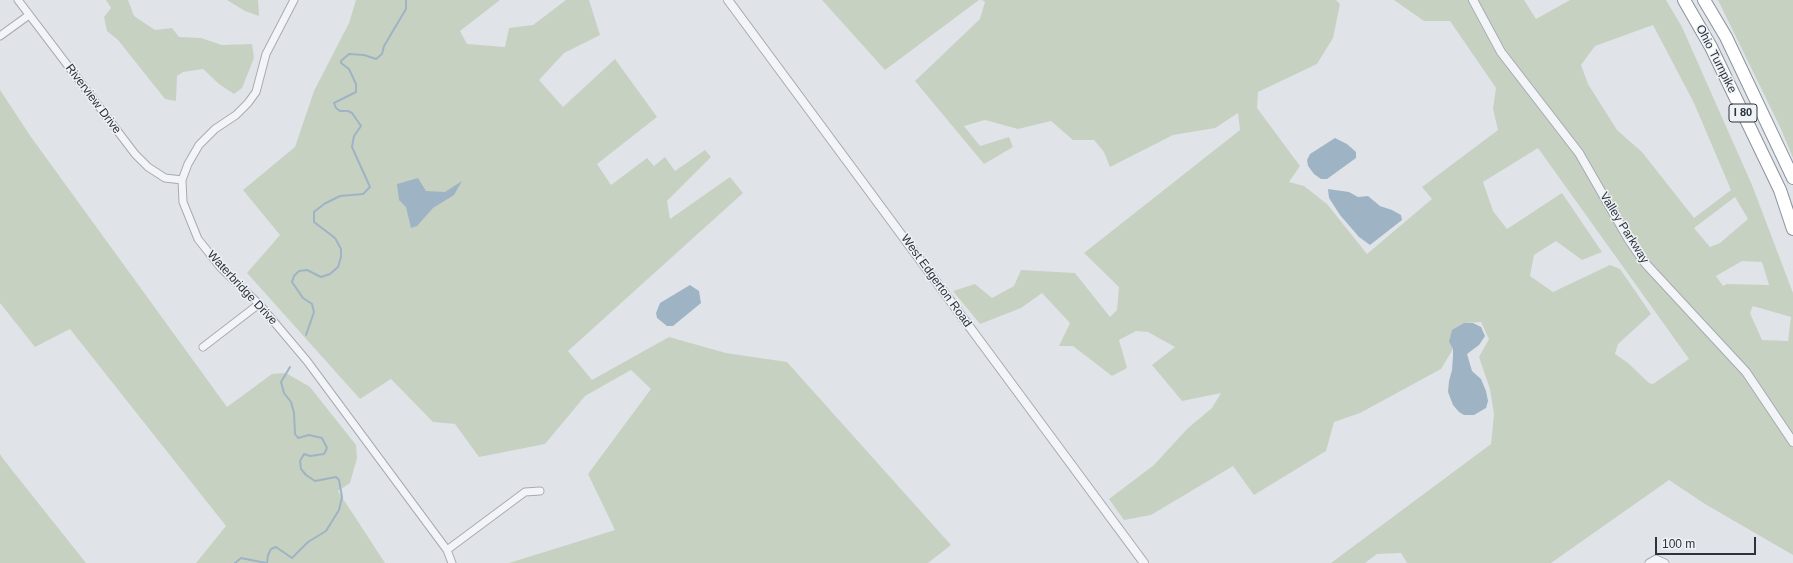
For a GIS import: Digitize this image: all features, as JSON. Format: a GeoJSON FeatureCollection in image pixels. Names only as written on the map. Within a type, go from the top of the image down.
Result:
{"type":"FeatureCollection","features":[{"type":"Feature","properties":{"kind":"highway","name":"Ohio Turnpike"},"geometry":{"type":"LineString","coordinates":[[1684,0],[1712,47],[1776,183],[1793,229]]}},
{"type":"Feature","properties":{"kind":"highway","name":"Ohio Turnpike"},"geometry":{"type":"LineString","coordinates":[[1704,0],[1726,37],[1793,178]]}},
{"type":"Feature","properties":{"kind":"street","name":"Riverview Drive"},"geometry":{"type":"LineString","coordinates":[[18,0],[135,154],[148,167],[165,178],[182,180]]}},
{"type":"Feature","properties":{"kind":"street","name":"Waterbridge Drive"},"geometry":{"type":"LineString","coordinates":[[294,0],[266,54],[256,92],[236,115],[215,129],[200,145],[182,180],[182,202],[198,239],[221,268],[259,304],[316,374],[431,531],[447,550],[452,563]]}},
{"type":"Feature","properties":{"kind":"street","name":"West Edgerton Road"},"geometry":{"type":"LineString","coordinates":[[728,0],[1144,563]]}},
{"type":"Feature","properties":{"kind":"street","name":"Valley Parkway"},"geometry":{"type":"LineString","coordinates":[[1473,0],[1501,52],[1579,153],[1629,240],[1645,263],[1746,372],[1793,442]]}},
{"type":"Feature","properties":{"kind":"street"},"geometry":{"type":"LineString","coordinates":[[0,36],[29,15]]}},
{"type":"Feature","properties":{"kind":"street"},"geometry":{"type":"LineString","coordinates":[[203,347],[259,304]]}},
{"type":"Feature","properties":{"kind":"street"},"geometry":{"type":"LineString","coordinates":[[447,550],[525,492],[540,491]]}},
{"type":"Feature","properties":{"kind":"street"},"geometry":{"type":"LineString","coordinates":[[1649,563],[1656,559],[1665,563]]}},
{"type":"Feature","properties":{"kind":"green space"},"geometry":{"type":"Polygon","coordinates":[[[106,0],[128,0],[134,16],[155,30],[172,28],[179,37],[201,38],[222,45],[252,44],[254,58],[242,88],[234,94],[219,84],[203,69],[183,72],[177,76],[176,101],[165,99],[118,40],[107,31],[104,17],[111,8],[106,0]]]}},
{"type":"Feature","properties":{"kind":"green space"},"geometry":{"type":"Polygon","coordinates":[[[227,0],[258,0],[259,16],[245,11],[227,0]]]}},
{"type":"Feature","properties":{"kind":"green space"},"geometry":{"type":"Polygon","coordinates":[[[356,0],[500,0],[460,31],[467,44],[505,47],[509,28],[533,25],[566,0],[589,0],[600,35],[564,53],[539,80],[563,107],[615,59],[657,117],[597,164],[611,185],[647,158],[654,166],[665,157],[675,171],[705,150],[711,157],[667,201],[670,219],[730,177],[743,193],[568,351],[592,380],[669,337],[726,353],[787,362],[951,545],[928,563],[509,563],[615,530],[588,474],[651,389],[631,370],[585,396],[545,444],[479,457],[455,424],[433,422],[391,379],[360,399],[247,273],[280,235],[243,190],[295,147],[314,91],[349,23],[356,0]]]}},
{"type":"Feature","properties":{"kind":"green space"},"geometry":{"type":"Polygon","coordinates":[[[822,0],[979,0],[885,70],[822,0]]]}},
{"type":"Feature","properties":{"kind":"green space"},"geometry":{"type":"Polygon","coordinates":[[[982,0],[1336,0],[1340,4],[1333,38],[1317,64],[1258,92],[1257,108],[1300,166],[1289,182],[1304,186],[1327,204],[1367,254],[1432,199],[1422,187],[1498,130],[1493,109],[1496,88],[1450,21],[1424,21],[1394,0],[1524,0],[1536,19],[1570,0],[1666,0],[1682,27],[1752,185],[1793,293],[1793,555],[1705,504],[1669,480],[1551,563],[1407,563],[1401,553],[1377,554],[1365,563],[1331,563],[1491,444],[1494,414],[1490,389],[1479,357],[1489,339],[1481,322],[1464,323],[1449,342],[1453,349],[1441,369],[1360,413],[1334,422],[1326,451],[1254,495],[1233,466],[1151,515],[1124,520],[1109,499],[1154,465],[1187,429],[1212,408],[1221,393],[1182,401],[1152,365],[1175,347],[1148,332],[1136,331],[1119,340],[1127,368],[1112,376],[1073,346],[1059,346],[1070,323],[1042,293],[1021,308],[980,324],[953,291],[975,284],[992,298],[1014,286],[1021,270],[1075,273],[1110,317],[1117,310],[1119,287],[1084,253],[1240,130],[1238,113],[1215,128],[1173,135],[1110,167],[1104,152],[1094,140],[1073,140],[1051,121],[1018,129],[985,120],[964,126],[980,146],[1009,137],[1013,147],[984,164],[915,81],[980,19],[985,2],[982,0]],[[1653,25],[1595,46],[1581,65],[1588,84],[1617,130],[1642,152],[1694,218],[1731,190],[1694,103],[1653,25]],[[1538,148],[1483,182],[1493,211],[1507,229],[1562,193],[1602,252],[1582,260],[1556,241],[1534,255],[1530,276],[1553,292],[1610,265],[1620,269],[1651,314],[1618,344],[1615,354],[1628,363],[1649,383],[1653,384],[1689,359],[1538,148]],[[1735,197],[1694,228],[1710,247],[1720,243],[1748,219],[1735,197]],[[1742,261],[1716,276],[1723,286],[1727,284],[1769,285],[1762,262],[1742,261]],[[1753,306],[1750,313],[1762,340],[1788,341],[1791,317],[1753,306]]]}},
{"type":"Feature","properties":{"kind":"green space"},"geometry":{"type":"Polygon","coordinates":[[[1718,0],[1793,0],[1793,158],[1781,129],[1718,0]]]}},
{"type":"Feature","properties":{"kind":"green space"},"geometry":{"type":"Polygon","coordinates":[[[0,90],[31,137],[227,407],[272,374],[286,373],[310,387],[356,445],[357,458],[350,483],[338,491],[385,563],[196,563],[226,526],[70,329],[35,347],[0,303],[0,90]]]}},
{"type":"Feature","properties":{"kind":"green space"},"geometry":{"type":"Polygon","coordinates":[[[0,454],[4,460],[86,563],[0,563],[0,454]]]}},
{"type":"Feature","properties":{"kind":"water"},"geometry":{"type":"Polygon","coordinates":[[[1335,138],[1347,144],[1356,152],[1356,158],[1327,179],[1321,179],[1314,174],[1308,166],[1307,160],[1310,154],[1335,138]]]}},
{"type":"Feature","properties":{"kind":"water"},"geometry":{"type":"Polygon","coordinates":[[[418,178],[426,191],[445,192],[462,181],[454,195],[433,208],[417,226],[411,228],[406,207],[399,200],[397,184],[418,178]]]}},
{"type":"Feature","properties":{"kind":"water"},"geometry":{"type":"Polygon","coordinates":[[[1328,189],[1349,192],[1358,197],[1368,196],[1380,206],[1401,215],[1402,220],[1370,245],[1359,237],[1340,215],[1329,198],[1328,189]]]}},
{"type":"Feature","properties":{"kind":"water"},"geometry":{"type":"Polygon","coordinates":[[[690,285],[699,291],[701,303],[673,326],[667,326],[657,318],[656,313],[660,303],[690,285]]]}},
{"type":"Feature","properties":{"kind":"water"},"geometry":{"type":"Polygon","coordinates":[[[1464,323],[1473,323],[1481,327],[1485,336],[1479,345],[1467,354],[1472,371],[1481,379],[1488,401],[1486,408],[1474,415],[1464,415],[1459,412],[1453,405],[1448,392],[1453,356],[1453,349],[1449,342],[1452,330],[1464,323]]]}},
{"type":"Feature","properties":{"kind":"waterway"},"geometry":{"type":"LineString","coordinates":[[306,335],[314,312],[312,304],[303,298],[292,282],[294,276],[299,271],[307,270],[321,277],[330,274],[338,267],[341,257],[341,249],[335,238],[314,222],[314,212],[324,204],[340,196],[363,194],[370,187],[352,147],[354,136],[361,126],[352,113],[348,111],[340,111],[336,108],[334,103],[356,92],[356,84],[349,69],[341,63],[341,61],[349,54],[364,55],[376,59],[382,54],[384,46],[406,9],[406,0]]}},
{"type":"Feature","properties":{"kind":"waterway"},"geometry":{"type":"LineString","coordinates":[[267,563],[268,555],[271,549],[276,547],[292,558],[308,542],[326,531],[339,510],[342,497],[339,480],[336,477],[315,481],[306,475],[301,469],[300,461],[304,454],[310,456],[324,454],[327,448],[322,438],[309,435],[298,438],[295,434],[294,413],[291,402],[284,393],[281,382],[290,367]]}},
{"type":"Feature","properties":{"kind":"waterway"},"geometry":{"type":"LineString","coordinates":[[235,563],[241,558],[266,563]]}}]}
